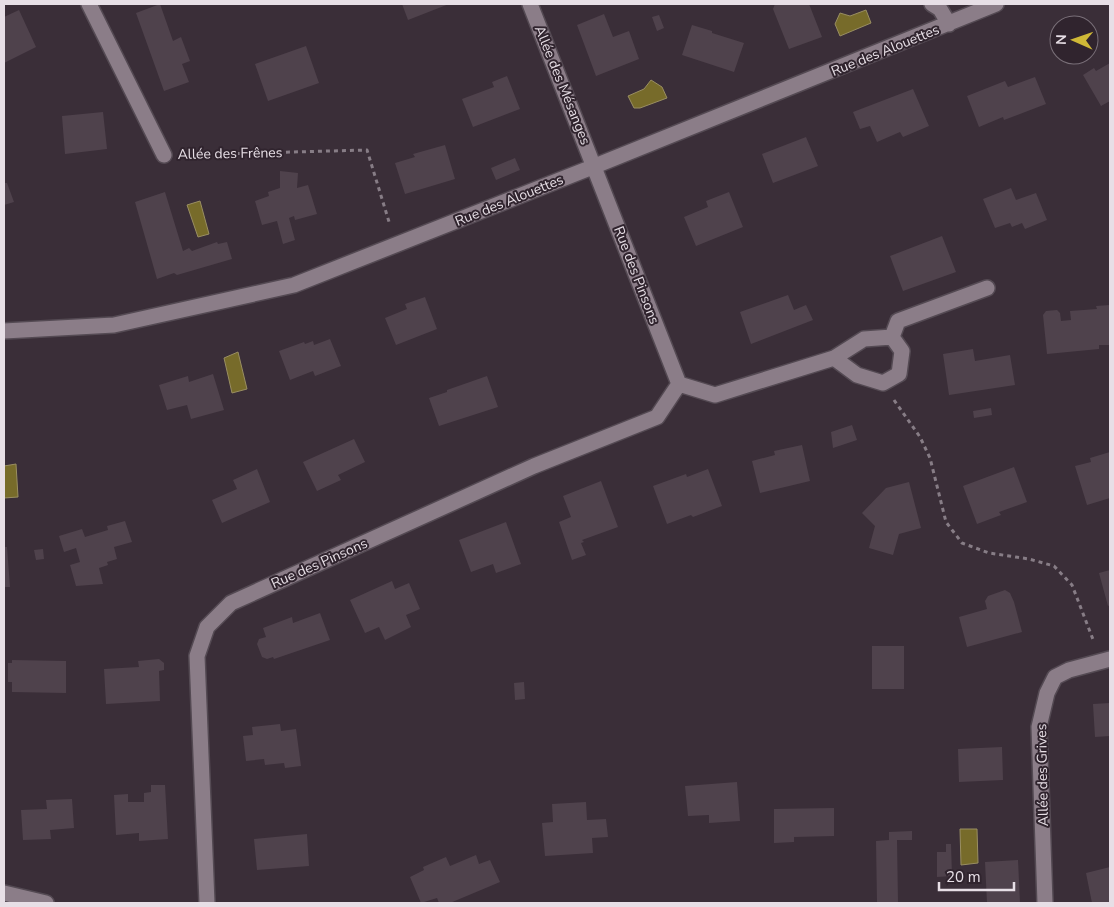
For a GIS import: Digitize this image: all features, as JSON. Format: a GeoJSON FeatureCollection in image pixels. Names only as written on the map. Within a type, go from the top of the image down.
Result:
{"type":"FeatureCollection","features":[{"type":"Feature","properties":{"kind":"street","name":"Allée des Frênes"},"geometry":{"type":"LineString","coordinates":[[88,4],[164,155]]}},
{"type":"Feature","properties":{"kind":"street","name":"Allée des Mésanges"},"geometry":{"type":"LineString","coordinates":[[530,4],[595,166]]}},
{"type":"Feature","properties":{"kind":"street"},"geometry":{"type":"LineString","coordinates":[[932,4],[940,9],[948,24]]}},
{"type":"Feature","properties":{"kind":"street","name":"Rue des Alouettes"},"geometry":{"type":"LineString","coordinates":[[4,331],[114,325],[294,286],[996,4]]}},
{"type":"Feature","properties":{"kind":"street","name":"Rue des Pinsons"},"geometry":{"type":"LineString","coordinates":[[207,903],[197,656],[207,627],[231,603],[534,466],[657,417],[679,384],[595,166]]}},
{"type":"Feature","properties":{"kind":"street"},"geometry":{"type":"LineString","coordinates":[[892,337],[898,321],[987,288]]}},
{"type":"Feature","properties":{"kind":"street"},"geometry":{"type":"LineString","coordinates":[[679,384],[715,395],[834,358],[864,339],[892,337]]}},
{"type":"Feature","properties":{"kind":"street"},"geometry":{"type":"LineString","coordinates":[[834,358],[857,375],[882,383],[899,374],[902,351],[892,337]]}},
{"type":"Feature","properties":{"kind":"street","name":"Allée des Grives"},"geometry":{"type":"LineString","coordinates":[[1045,903],[1039,727],[1047,693],[1056,678],[1069,670],[1106,660]]}},
{"type":"Feature","properties":{"kind":"street"},"geometry":{"type":"LineString","coordinates":[[4,894],[46,903]]}},
{"type":"Feature","properties":{"kind":"path","name":"Allée des Frênes"},"geometry":{"type":"LineString","coordinates":[[164,155],[367,150],[396,245]]}},
{"type":"Feature","properties":{"kind":"path"},"geometry":{"type":"LineString","coordinates":[[882,383],[920,437],[930,458],[946,522],[962,543],[988,553],[1028,559],[1054,566],[1072,585],[1106,660]]}},
{"type":"Feature","properties":{"kind":"shaded area"},"geometry":{"type":"Polygon","coordinates":[[[866,10],[871,23],[840,36],[835,24],[840,13],[850,16],[866,10]]]}},
{"type":"Feature","properties":{"kind":"shaded area"},"geometry":{"type":"Polygon","coordinates":[[[651,80],[662,87],[667,98],[640,108],[634,108],[628,96],[644,89],[651,80]]]}},
{"type":"Feature","properties":{"kind":"shaded area"},"geometry":{"type":"Polygon","coordinates":[[[200,201],[209,234],[198,237],[187,205],[200,201]]]}},
{"type":"Feature","properties":{"kind":"shaded area"},"geometry":{"type":"Polygon","coordinates":[[[238,352],[247,389],[232,393],[224,358],[238,352]]]}},
{"type":"Feature","properties":{"kind":"shaded area"},"geometry":{"type":"Polygon","coordinates":[[[16,464],[18,497],[4,498],[4,466],[16,464]]]}},
{"type":"Feature","properties":{"kind":"shaded area"},"geometry":{"type":"Polygon","coordinates":[[[960,829],[977,829],[978,863],[961,865],[960,829]]]}},
{"type":"Feature","properties":{"kind":"building"},"geometry":{"type":"Polygon","coordinates":[[[160,4],[173,41],[181,37],[190,61],[182,64],[189,82],[164,91],[136,13],[160,4]]]}},
{"type":"Feature","properties":{"kind":"building"},"geometry":{"type":"Polygon","coordinates":[[[402,4],[449,4],[408,20],[402,4]]]}},
{"type":"Feature","properties":{"kind":"building"},"geometry":{"type":"Polygon","coordinates":[[[775,4],[809,4],[822,37],[789,49],[773,9],[775,4]]]}},
{"type":"Feature","properties":{"kind":"building"},"geometry":{"type":"Polygon","coordinates":[[[19,10],[36,47],[4,63],[4,17],[19,10]]]}},
{"type":"Feature","properties":{"kind":"building"},"geometry":{"type":"Polygon","coordinates":[[[604,14],[613,37],[629,31],[639,59],[596,76],[577,25],[604,14]]]}},
{"type":"Feature","properties":{"kind":"building"},"geometry":{"type":"Polygon","coordinates":[[[659,15],[664,28],[657,31],[652,17],[659,15]]]}},
{"type":"Feature","properties":{"kind":"building"},"geometry":{"type":"Polygon","coordinates":[[[692,25],[744,43],[734,72],[682,55],[692,25]]]}},
{"type":"Feature","properties":{"kind":"building"},"geometry":{"type":"Polygon","coordinates":[[[306,46],[319,83],[268,101],[255,64],[306,46]]]}},
{"type":"Feature","properties":{"kind":"building"},"geometry":{"type":"Polygon","coordinates":[[[1110,63],[1110,101],[1101,106],[1083,75],[1094,68],[1096,71],[1110,63]]]}},
{"type":"Feature","properties":{"kind":"building"},"geometry":{"type":"Polygon","coordinates":[[[507,76],[520,109],[473,127],[462,99],[494,87],[492,82],[507,76]]]}},
{"type":"Feature","properties":{"kind":"building"},"geometry":{"type":"Polygon","coordinates":[[[1035,77],[1046,104],[1004,120],[1003,117],[979,127],[967,96],[1005,81],[1008,87],[1035,77]]]}},
{"type":"Feature","properties":{"kind":"building"},"geometry":{"type":"Polygon","coordinates":[[[913,89],[929,126],[903,137],[900,132],[877,142],[870,126],[860,129],[853,112],[913,89]]]}},
{"type":"Feature","properties":{"kind":"building"},"geometry":{"type":"Polygon","coordinates":[[[103,112],[107,149],[65,154],[62,116],[103,112]]]}},
{"type":"Feature","properties":{"kind":"building"},"geometry":{"type":"Polygon","coordinates":[[[806,137],[818,166],[773,183],[762,154],[806,137]]]}},
{"type":"Feature","properties":{"kind":"building"},"geometry":{"type":"Polygon","coordinates":[[[445,145],[455,179],[405,194],[395,163],[415,157],[413,154],[445,145]]]}},
{"type":"Feature","properties":{"kind":"building"},"geometry":{"type":"Polygon","coordinates":[[[515,158],[520,170],[496,180],[491,168],[515,158]]]}},
{"type":"Feature","properties":{"kind":"building"},"geometry":{"type":"Polygon","coordinates":[[[280,171],[298,173],[297,188],[308,185],[317,214],[295,220],[294,216],[289,218],[295,240],[283,244],[277,221],[262,225],[255,201],[269,196],[268,192],[280,188],[280,171]]]}},
{"type":"Feature","properties":{"kind":"building"},"geometry":{"type":"Polygon","coordinates":[[[4,183],[7,183],[14,202],[4,205],[4,183]]]}},
{"type":"Feature","properties":{"kind":"building"},"geometry":{"type":"Polygon","coordinates":[[[1011,188],[1016,200],[1036,193],[1047,220],[1025,229],[1022,223],[1012,227],[1010,223],[995,228],[983,199],[1011,188]]]}},
{"type":"Feature","properties":{"kind":"building"},"geometry":{"type":"Polygon","coordinates":[[[165,192],[183,251],[189,248],[192,251],[217,242],[218,244],[227,242],[232,259],[157,279],[135,202],[165,192]]]}},
{"type":"Feature","properties":{"kind":"building"},"geometry":{"type":"Polygon","coordinates":[[[729,192],[743,227],[696,246],[684,217],[708,207],[706,201],[729,192]]]}},
{"type":"Feature","properties":{"kind":"building"},"geometry":{"type":"Polygon","coordinates":[[[942,236],[956,272],[903,291],[890,256],[942,236]]]}},
{"type":"Feature","properties":{"kind":"building"},"geometry":{"type":"Polygon","coordinates":[[[788,295],[794,310],[806,305],[813,320],[751,344],[740,312],[788,295]]]}},
{"type":"Feature","properties":{"kind":"building"},"geometry":{"type":"Polygon","coordinates":[[[425,297],[437,329],[396,345],[385,318],[407,309],[405,304],[425,297]]]}},
{"type":"Feature","properties":{"kind":"building"},"geometry":{"type":"Polygon","coordinates":[[[1110,305],[1110,345],[1099,345],[1099,349],[1047,354],[1043,315],[1046,311],[1057,310],[1060,313],[1061,321],[1071,320],[1070,311],[1097,309],[1096,306],[1110,305]]]}},
{"type":"Feature","properties":{"kind":"building"},"geometry":{"type":"Polygon","coordinates":[[[330,339],[341,366],[315,376],[313,371],[290,380],[279,351],[304,342],[305,344],[313,341],[314,345],[330,339]]]}},
{"type":"Feature","properties":{"kind":"building"},"geometry":{"type":"Polygon","coordinates":[[[973,349],[975,361],[1010,355],[1015,385],[949,395],[943,354],[973,349]]]}},
{"type":"Feature","properties":{"kind":"building"},"geometry":{"type":"Polygon","coordinates":[[[213,374],[224,410],[191,419],[187,405],[167,410],[159,385],[188,376],[189,382],[213,374]]]}},
{"type":"Feature","properties":{"kind":"building"},"geometry":{"type":"Polygon","coordinates":[[[487,376],[498,407],[439,426],[429,398],[487,376]]]}},
{"type":"Feature","properties":{"kind":"building"},"geometry":{"type":"Polygon","coordinates":[[[991,408],[992,415],[974,418],[973,411],[991,408]]]}},
{"type":"Feature","properties":{"kind":"building"},"geometry":{"type":"Polygon","coordinates":[[[852,425],[857,440],[833,448],[831,432],[852,425]]]}},
{"type":"Feature","properties":{"kind":"building"},"geometry":{"type":"Polygon","coordinates":[[[354,439],[365,462],[338,475],[341,480],[317,491],[303,462],[354,439]]]}},
{"type":"Feature","properties":{"kind":"building"},"geometry":{"type":"Polygon","coordinates":[[[802,445],[810,481],[760,493],[752,461],[775,455],[774,451],[802,445]]]}},
{"type":"Feature","properties":{"kind":"building"},"geometry":{"type":"Polygon","coordinates":[[[1110,452],[1110,498],[1087,505],[1075,466],[1091,462],[1090,458],[1110,452]]]}},
{"type":"Feature","properties":{"kind":"building"},"geometry":{"type":"Polygon","coordinates":[[[1014,467],[1027,502],[999,512],[1001,515],[977,524],[963,486],[1014,467]]]}},
{"type":"Feature","properties":{"kind":"building"},"geometry":{"type":"Polygon","coordinates":[[[257,469],[270,502],[222,523],[212,500],[237,489],[233,480],[257,469]]]}},
{"type":"Feature","properties":{"kind":"building"},"geometry":{"type":"Polygon","coordinates":[[[708,469],[722,506],[667,524],[653,486],[686,474],[687,477],[708,469]]]}},
{"type":"Feature","properties":{"kind":"building"},"geometry":{"type":"Polygon","coordinates":[[[601,481],[618,527],[582,540],[584,542],[581,543],[586,555],[572,560],[559,522],[571,517],[563,496],[601,481]]]}},
{"type":"Feature","properties":{"kind":"building"},"geometry":{"type":"Polygon","coordinates":[[[909,482],[921,528],[899,534],[893,555],[869,548],[875,526],[862,513],[886,488],[909,482]]]}},
{"type":"Feature","properties":{"kind":"building"},"geometry":{"type":"Polygon","coordinates":[[[125,521],[132,542],[114,547],[117,559],[107,562],[108,565],[99,568],[103,584],[76,586],[70,565],[80,562],[76,548],[64,552],[59,536],[82,529],[85,537],[108,530],[107,526],[125,521]]]}},
{"type":"Feature","properties":{"kind":"building"},"geometry":{"type":"Polygon","coordinates":[[[506,522],[521,564],[496,573],[493,564],[471,572],[459,540],[506,522]]]}},
{"type":"Feature","properties":{"kind":"building"},"geometry":{"type":"Polygon","coordinates":[[[4,547],[7,547],[10,587],[4,587],[4,547]]]}},
{"type":"Feature","properties":{"kind":"building"},"geometry":{"type":"Polygon","coordinates":[[[43,549],[44,559],[36,560],[34,550],[43,549]]]}},
{"type":"Feature","properties":{"kind":"building"},"geometry":{"type":"Polygon","coordinates":[[[1110,570],[1110,605],[1108,606],[1099,573],[1110,570]]]}},
{"type":"Feature","properties":{"kind":"building"},"geometry":{"type":"Polygon","coordinates":[[[392,581],[395,589],[409,583],[420,609],[406,615],[411,627],[385,640],[379,627],[365,633],[350,600],[392,581]]]}},
{"type":"Feature","properties":{"kind":"building"},"geometry":{"type":"Polygon","coordinates":[[[1005,590],[1010,593],[1014,602],[1022,632],[967,647],[959,617],[987,609],[985,601],[988,596],[1005,590]]]}},
{"type":"Feature","properties":{"kind":"building"},"geometry":{"type":"Polygon","coordinates":[[[320,613],[330,640],[274,659],[273,657],[267,659],[262,657],[257,644],[259,639],[266,637],[263,628],[292,617],[293,623],[320,613]]]}},
{"type":"Feature","properties":{"kind":"building"},"geometry":{"type":"Polygon","coordinates":[[[872,646],[904,646],[904,689],[872,689],[872,646]]]}},
{"type":"Feature","properties":{"kind":"building"},"geometry":{"type":"Polygon","coordinates":[[[159,659],[164,663],[164,670],[159,671],[160,701],[106,704],[104,669],[139,667],[138,661],[159,659]]]}},
{"type":"Feature","properties":{"kind":"building"},"geometry":{"type":"Polygon","coordinates":[[[12,660],[66,661],[66,693],[12,692],[12,682],[8,682],[8,663],[12,663],[12,660]]]}},
{"type":"Feature","properties":{"kind":"building"},"geometry":{"type":"Polygon","coordinates":[[[524,682],[525,699],[515,700],[514,683],[524,682]]]}},
{"type":"Feature","properties":{"kind":"building"},"geometry":{"type":"Polygon","coordinates":[[[1110,703],[1110,736],[1095,737],[1093,704],[1110,703]]]}},
{"type":"Feature","properties":{"kind":"building"},"geometry":{"type":"Polygon","coordinates":[[[280,724],[281,731],[296,729],[301,766],[285,768],[284,763],[265,765],[264,759],[246,761],[243,736],[253,735],[252,727],[280,724]]]}},
{"type":"Feature","properties":{"kind":"building"},"geometry":{"type":"Polygon","coordinates":[[[1002,747],[1003,780],[959,782],[958,749],[1002,747]]]}},
{"type":"Feature","properties":{"kind":"building"},"geometry":{"type":"Polygon","coordinates":[[[737,782],[740,821],[709,823],[709,815],[688,816],[685,786],[737,782]]]}},
{"type":"Feature","properties":{"kind":"building"},"geometry":{"type":"Polygon","coordinates":[[[151,785],[165,785],[168,839],[139,841],[139,833],[116,835],[114,795],[128,794],[128,802],[144,802],[144,793],[151,792],[151,785]]]}},
{"type":"Feature","properties":{"kind":"building"},"geometry":{"type":"Polygon","coordinates":[[[72,799],[74,828],[50,830],[51,839],[23,840],[21,810],[47,809],[46,800],[72,799]]]}},
{"type":"Feature","properties":{"kind":"building"},"geometry":{"type":"Polygon","coordinates":[[[586,802],[587,820],[606,819],[608,837],[592,838],[593,853],[545,856],[542,823],[553,822],[552,804],[586,802]]]}},
{"type":"Feature","properties":{"kind":"building"},"geometry":{"type":"Polygon","coordinates":[[[834,808],[834,836],[794,837],[794,842],[774,843],[774,809],[834,808]]]}},
{"type":"Feature","properties":{"kind":"building"},"geometry":{"type":"Polygon","coordinates":[[[912,831],[912,840],[897,840],[898,903],[877,903],[876,841],[889,840],[889,832],[912,831]]]}},
{"type":"Feature","properties":{"kind":"building"},"geometry":{"type":"Polygon","coordinates":[[[307,834],[309,866],[257,870],[254,839],[307,834]]]}},
{"type":"Feature","properties":{"kind":"building"},"geometry":{"type":"Polygon","coordinates":[[[946,844],[951,844],[952,876],[937,877],[937,852],[946,852],[946,844]]]}},
{"type":"Feature","properties":{"kind":"building"},"geometry":{"type":"Polygon","coordinates":[[[476,855],[479,864],[490,860],[500,882],[450,903],[439,903],[437,898],[421,903],[410,877],[424,870],[423,867],[446,857],[450,866],[476,855]]]}},
{"type":"Feature","properties":{"kind":"building"},"geometry":{"type":"Polygon","coordinates":[[[1018,860],[1020,903],[987,903],[985,862],[1018,860]]]}},
{"type":"Feature","properties":{"kind":"building"},"geometry":{"type":"Polygon","coordinates":[[[1110,867],[1110,902],[1092,903],[1086,873],[1110,867]]]}}]}
